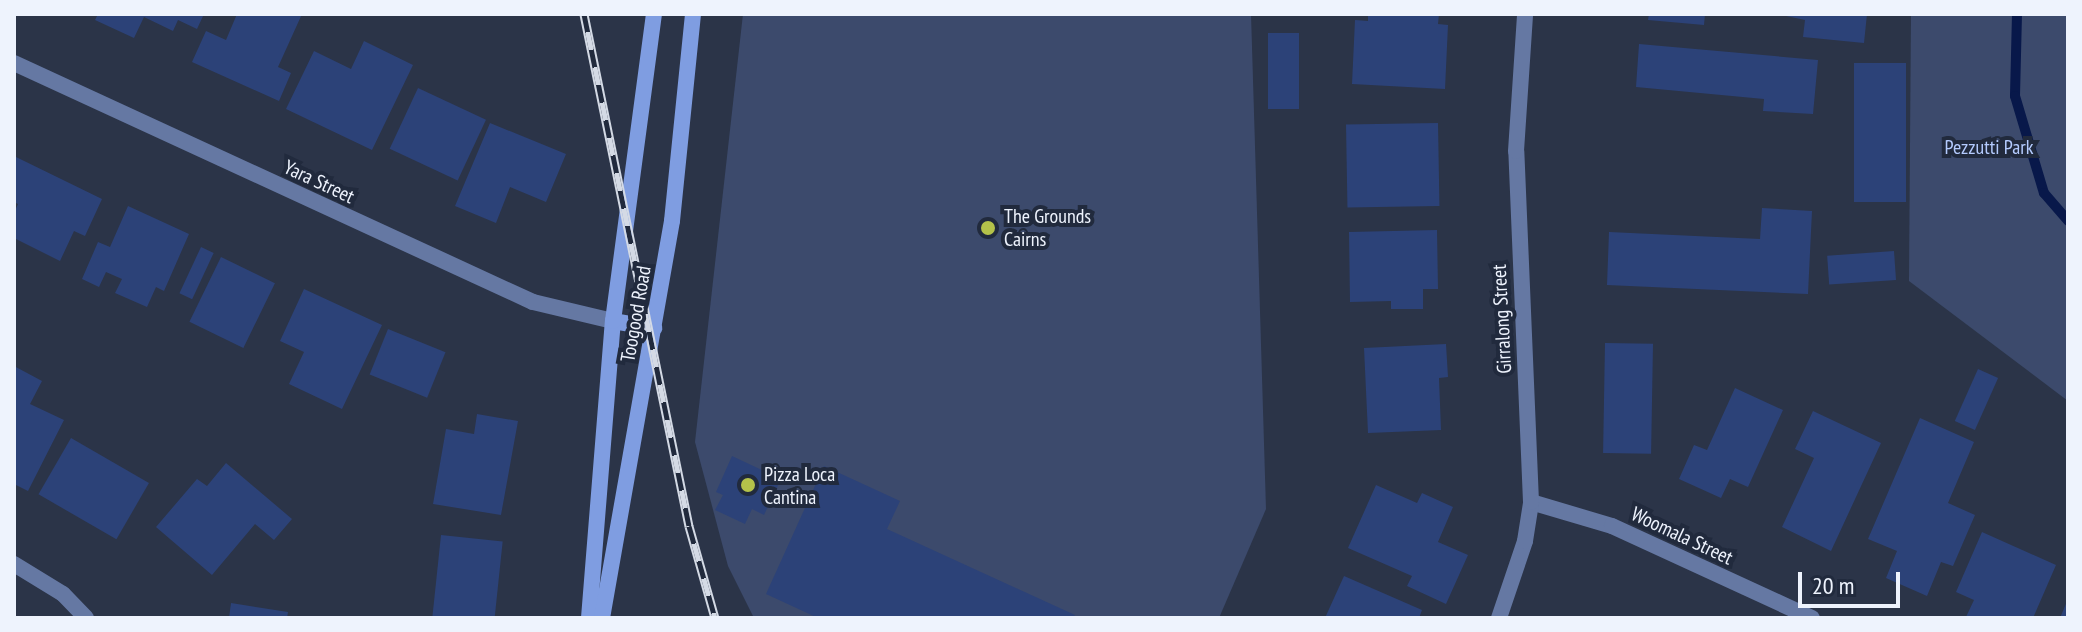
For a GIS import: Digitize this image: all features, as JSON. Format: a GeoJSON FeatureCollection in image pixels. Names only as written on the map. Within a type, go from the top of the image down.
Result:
{"type":"FeatureCollection","features":[{"type":"Feature","properties":{"kind":"street","name":"Toogood Road"},"geometry":{"type":"LineString","coordinates":[[589,618],[613,321],[654,14]]}},
{"type":"Feature","properties":{"kind":"street","name":"Toogood Road"},"geometry":{"type":"LineString","coordinates":[[602,618],[672,221],[693,14]]}},
{"type":"Feature","properties":{"kind":"street","name":"Girralong Street"},"geometry":{"type":"LineString","coordinates":[[1499,618],[1525,541],[1531,502],[1516,151],[1525,14]]}},
{"type":"Feature","properties":{"kind":"street","name":"Yara Street"},"geometry":{"type":"LineString","coordinates":[[14,63],[533,302],[613,321]]}},
{"type":"Feature","properties":{"kind":"street"},"geometry":{"type":"LineString","coordinates":[[613,321],[654,328]]}},
{"type":"Feature","properties":{"kind":"street","name":"Woomala Street"},"geometry":{"type":"LineString","coordinates":[[1531,502],[1612,526],[1812,618]]}},
{"type":"Feature","properties":{"kind":"street"},"geometry":{"type":"LineString","coordinates":[[14,564],[63,594],[86,618]]}},
{"type":"Feature","properties":{"kind":"green space","name":"The Grounds Cairns"},"geometry":{"type":"Polygon","coordinates":[[[743,14],[1251,14],[1266,509],[1219,618],[754,618],[728,566],[695,442],[743,14]]]}},
{"type":"Feature","properties":{"kind":"green space","name":"Pezzutti Park"},"geometry":{"type":"Polygon","coordinates":[[[1911,14],[2068,14],[2068,401],[1909,281],[1911,14]]]}},
{"type":"Feature","properties":{"kind":"building"},"geometry":{"type":"Polygon","coordinates":[[[98,14],[204,14],[197,29],[178,20],[173,31],[144,17],[134,38],[95,20],[98,14]]]}},
{"type":"Feature","properties":{"kind":"building"},"geometry":{"type":"Polygon","coordinates":[[[237,14],[302,14],[278,67],[291,73],[279,101],[192,62],[206,31],[226,40],[237,14]]]}},
{"type":"Feature","properties":{"kind":"building"},"geometry":{"type":"Polygon","coordinates":[[[1368,14],[1439,14],[1438,24],[1448,25],[1445,89],[1352,84],[1355,20],[1368,21],[1368,14]]]}},
{"type":"Feature","properties":{"kind":"building"},"geometry":{"type":"Polygon","coordinates":[[[1649,14],[1705,14],[1704,25],[1648,20],[1649,14]]]}},
{"type":"Feature","properties":{"kind":"building"},"geometry":{"type":"Polygon","coordinates":[[[1777,14],[1867,14],[1864,43],[1803,37],[1805,20],[1777,14]]]}},
{"type":"Feature","properties":{"kind":"building"},"geometry":{"type":"Polygon","coordinates":[[[1268,33],[1299,33],[1299,109],[1268,109],[1268,33]]]}},
{"type":"Feature","properties":{"kind":"building"},"geometry":{"type":"Polygon","coordinates":[[[364,41],[413,65],[372,150],[286,109],[314,51],[351,69],[364,41]]]}},
{"type":"Feature","properties":{"kind":"building"},"geometry":{"type":"Polygon","coordinates":[[[1639,44],[1818,60],[1813,114],[1763,111],[1764,99],[1636,87],[1639,44]]]}},
{"type":"Feature","properties":{"kind":"building"},"geometry":{"type":"Polygon","coordinates":[[[1854,63],[1906,63],[1906,202],[1854,202],[1854,63]]]}},
{"type":"Feature","properties":{"kind":"building"},"geometry":{"type":"Polygon","coordinates":[[[418,88],[486,120],[458,180],[390,149],[418,88]]]}},
{"type":"Feature","properties":{"kind":"building"},"geometry":{"type":"Polygon","coordinates":[[[490,123],[566,154],[546,202],[510,187],[496,223],[455,206],[490,123]]]}},
{"type":"Feature","properties":{"kind":"building"},"geometry":{"type":"Polygon","coordinates":[[[1438,123],[1439,206],[1347,208],[1346,125],[1438,123]]]}},
{"type":"Feature","properties":{"kind":"building"},"geometry":{"type":"Polygon","coordinates":[[[16,157],[102,199],[85,236],[74,231],[60,261],[14,238],[14,213],[18,204],[14,202],[16,157]]]}},
{"type":"Feature","properties":{"kind":"building"},"geometry":{"type":"Polygon","coordinates":[[[128,206],[189,234],[164,291],[156,287],[147,307],[115,293],[122,279],[106,272],[99,287],[82,279],[98,242],[110,247],[128,206]]]}},
{"type":"Feature","properties":{"kind":"building"},"geometry":{"type":"Polygon","coordinates":[[[1762,208],[1812,211],[1808,294],[1607,285],[1609,232],[1760,239],[1762,208]]]}},
{"type":"Feature","properties":{"kind":"building"},"geometry":{"type":"Polygon","coordinates":[[[1437,230],[1438,289],[1423,289],[1423,309],[1391,309],[1391,301],[1350,302],[1349,232],[1437,230]]]}},
{"type":"Feature","properties":{"kind":"building"},"geometry":{"type":"Polygon","coordinates":[[[201,247],[214,253],[192,299],[179,293],[201,247]]]}},
{"type":"Feature","properties":{"kind":"building"},"geometry":{"type":"Polygon","coordinates":[[[1894,251],[1896,280],[1829,285],[1827,256],[1894,251]]]}},
{"type":"Feature","properties":{"kind":"building"},"geometry":{"type":"Polygon","coordinates":[[[221,257],[275,283],[243,348],[189,322],[221,257]]]}},
{"type":"Feature","properties":{"kind":"building"},"geometry":{"type":"Polygon","coordinates":[[[304,289],[382,325],[342,409],[289,384],[304,352],[280,341],[304,289]]]}},
{"type":"Feature","properties":{"kind":"building"},"geometry":{"type":"Polygon","coordinates":[[[388,329],[445,352],[427,398],[370,374],[388,329]]]}},
{"type":"Feature","properties":{"kind":"building"},"geometry":{"type":"Polygon","coordinates":[[[1605,343],[1653,344],[1651,454],[1603,453],[1605,343]]]}},
{"type":"Feature","properties":{"kind":"building"},"geometry":{"type":"Polygon","coordinates":[[[1446,344],[1448,377],[1439,378],[1441,430],[1368,433],[1364,348],[1446,344]]]}},
{"type":"Feature","properties":{"kind":"building"},"geometry":{"type":"Polygon","coordinates":[[[14,366],[42,381],[30,404],[64,420],[28,491],[14,484],[14,366]]]}},
{"type":"Feature","properties":{"kind":"building"},"geometry":{"type":"Polygon","coordinates":[[[1978,369],[1998,378],[1975,430],[1955,421],[1978,369]]]}},
{"type":"Feature","properties":{"kind":"building"},"geometry":{"type":"Polygon","coordinates":[[[1735,388],[1783,410],[1748,487],[1730,479],[1721,498],[1679,479],[1694,445],[1707,450],[1735,388]]]}},
{"type":"Feature","properties":{"kind":"building"},"geometry":{"type":"Polygon","coordinates":[[[1813,411],[1881,443],[1831,551],[1782,527],[1814,458],[1795,449],[1813,411]]]}},
{"type":"Feature","properties":{"kind":"building"},"geometry":{"type":"Polygon","coordinates":[[[477,414],[518,421],[501,515],[433,504],[446,429],[474,434],[477,414]]]}},
{"type":"Feature","properties":{"kind":"building"},"geometry":{"type":"Polygon","coordinates":[[[1920,418],[1974,442],[1948,503],[1975,515],[1953,566],[1941,562],[1927,596],[1886,578],[1897,551],[1868,539],[1920,418]]]}},
{"type":"Feature","properties":{"kind":"building"},"geometry":{"type":"Polygon","coordinates":[[[71,438],[149,483],[116,539],[38,494],[71,438]]]}},
{"type":"Feature","properties":{"kind":"building","name":"Pizza Loca Cantina"},"geometry":{"type":"Polygon","coordinates":[[[732,456],[781,479],[764,515],[752,509],[745,524],[715,510],[723,495],[716,492],[732,456]]]}},
{"type":"Feature","properties":{"kind":"building"},"geometry":{"type":"Polygon","coordinates":[[[226,463],[292,519],[274,540],[255,524],[212,575],[156,527],[197,479],[207,486],[226,463]]]}},
{"type":"Feature","properties":{"kind":"building"},"geometry":{"type":"Polygon","coordinates":[[[824,466],[900,501],[887,529],[1075,615],[1073,618],[818,618],[766,594],[824,466]]]}},
{"type":"Feature","properties":{"kind":"building"},"geometry":{"type":"Polygon","coordinates":[[[1376,485],[1417,503],[1422,493],[1453,507],[1438,542],[1468,555],[1446,604],[1407,586],[1412,576],[1348,548],[1376,485]]]}},
{"type":"Feature","properties":{"kind":"building"},"geometry":{"type":"Polygon","coordinates":[[[1982,532],[2056,565],[2033,618],[1966,617],[1974,600],[1956,592],[1982,532]]]}},
{"type":"Feature","properties":{"kind":"building"},"geometry":{"type":"Polygon","coordinates":[[[441,535],[503,541],[495,618],[432,618],[441,535]]]}},
{"type":"Feature","properties":{"kind":"building"},"geometry":{"type":"Polygon","coordinates":[[[1344,576],[1422,610],[1419,618],[1325,618],[1344,576]]]}},
{"type":"Feature","properties":{"kind":"building"},"geometry":{"type":"Polygon","coordinates":[[[2068,599],[2068,618],[2060,618],[2068,599]]]}},
{"type":"Feature","properties":{"kind":"building"},"geometry":{"type":"Polygon","coordinates":[[[231,603],[288,612],[287,618],[229,618],[231,603]]]}},
{"type":"Feature","properties":{"kind":"waterway"},"geometry":{"type":"LineString","coordinates":[[2017,14],[2015,96],[2044,193],[2068,221]]}},
{"type":"Feature","properties":{"kind":"railway"},"geometry":{"type":"LineString","coordinates":[[584,14],[689,526],[715,618]]}},
{"type":"Feature","properties":{"kind":"place","name":"The Grounds Cairns"},"geometry":{"type":"Point","coordinates":[988,228]}},
{"type":"Feature","properties":{"kind":"place","name":"Pizza Loca Cantina"},"geometry":{"type":"Point","coordinates":[748,485]}}]}
